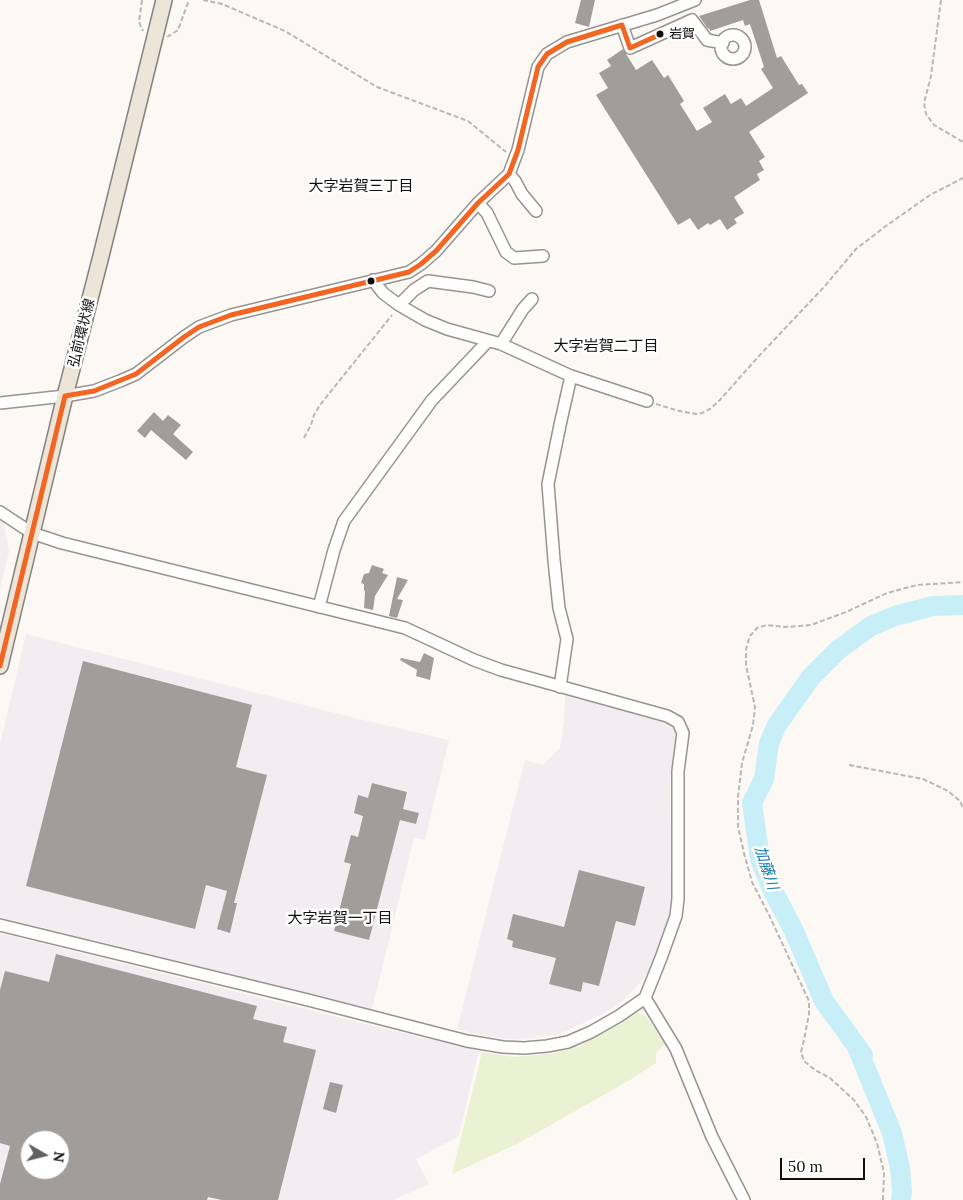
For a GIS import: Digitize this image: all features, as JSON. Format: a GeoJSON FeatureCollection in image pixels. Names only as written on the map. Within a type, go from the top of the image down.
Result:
{"type":"FeatureCollection","features":[{"type":"Feature","properties":{"kind":"main road","name":"弘前環状線"},"geometry":{"type":"LineString","coordinates":[[0,666],[164,0]]}},
{"type":"Feature","properties":{"kind":"street"},"geometry":{"type":"LineString","coordinates":[[0,403],[94,391],[136,374],[184,337],[200,328],[232,315],[409,272],[436,251],[478,204],[509,174],[516,159],[538,67],[547,54],[567,42],[657,15],[695,0]]}},
{"type":"Feature","properties":{"kind":"street"},"geometry":{"type":"LineString","coordinates":[[622,25],[630,48],[692,20],[707,40],[722,43]]}},
{"type":"Feature","properties":{"kind":"street"},"geometry":{"type":"LineString","coordinates":[[509,174],[536,211]]}},
{"type":"Feature","properties":{"kind":"street"},"geometry":{"type":"LineString","coordinates":[[478,204],[487,213],[506,252],[514,258],[543,256]]}},
{"type":"Feature","properties":{"kind":"street"},"geometry":{"type":"LineString","coordinates":[[373,280],[383,293],[425,320],[439,326],[501,344],[572,376],[647,402]]}},
{"type":"Feature","properties":{"kind":"street"},"geometry":{"type":"LineString","coordinates":[[399,305],[414,290],[428,281],[489,291]]}},
{"type":"Feature","properties":{"kind":"street"},"geometry":{"type":"LineString","coordinates":[[501,344],[532,298]]}},
{"type":"Feature","properties":{"kind":"street"},"geometry":{"type":"LineString","coordinates":[[319,607],[334,550],[344,521],[432,400],[488,341]]}},
{"type":"Feature","properties":{"kind":"street"},"geometry":{"type":"LineString","coordinates":[[560,687],[567,639],[559,608],[548,484],[572,376]]}},
{"type":"Feature","properties":{"kind":"street"},"geometry":{"type":"LineString","coordinates":[[0,512],[32,533],[62,543],[405,628],[474,660],[501,670],[667,716],[678,722],[683,733],[678,771],[678,900],[676,916],[661,958],[645,998],[619,1016],[591,1032],[568,1042],[524,1048],[503,1047],[467,1040],[0,925]]}},
{"type":"Feature","properties":{"kind":"street"},"geometry":{"type":"LineString","coordinates":[[645,998],[676,1049],[712,1137],[744,1200]]}},
{"type":"Feature","properties":{"kind":"path"},"geometry":{"type":"LineString","coordinates":[[142,0],[139,22],[144,33],[154,38],[169,37],[178,30],[189,0]]}},
{"type":"Feature","properties":{"kind":"path"},"geometry":{"type":"LineString","coordinates":[[203,0],[222,4],[285,32],[377,86],[468,121],[516,159]]}},
{"type":"Feature","properties":{"kind":"path"},"geometry":{"type":"LineString","coordinates":[[941,0],[931,76],[924,103],[926,114],[934,125],[963,142]]}},
{"type":"Feature","properties":{"kind":"path"},"geometry":{"type":"LineString","coordinates":[[647,402],[696,414],[710,409],[824,287],[856,249],[930,195],[963,178]]}},
{"type":"Feature","properties":{"kind":"path"},"geometry":{"type":"LineString","coordinates":[[304,438],[320,405],[399,305]]}},
{"type":"Feature","properties":{"kind":"path"},"geometry":{"type":"LineString","coordinates":[[883,1200],[884,1172],[877,1143],[866,1117],[854,1100],[830,1078],[814,1070],[804,1061],[801,1052],[809,1014],[809,1001],[752,882],[744,857],[738,827],[738,797],[742,764],[753,725],[755,707],[746,665],[746,649],[750,636],[757,628],[767,625],[786,627],[811,625],[846,612],[887,593],[917,585],[963,582]]}},
{"type":"Feature","properties":{"kind":"path"},"geometry":{"type":"LineString","coordinates":[[849,765],[923,779],[948,791],[960,801],[963,808]]}},
{"type":"Feature","properties":{"kind":"shaded area"},"geometry":{"type":"Polygon","coordinates":[[[0,520],[4,522],[9,552],[0,589],[0,520]]]}},
{"type":"Feature","properties":{"kind":"shaded area"},"geometry":{"type":"Polygon","coordinates":[[[26,634],[355,718],[449,740],[425,840],[414,838],[372,1009],[0,917],[0,744],[26,634]]]}},
{"type":"Feature","properties":{"kind":"shaded area"},"geometry":{"type":"Polygon","coordinates":[[[565,694],[662,722],[669,725],[677,734],[670,781],[671,898],[669,916],[662,941],[648,972],[622,1002],[577,1026],[556,1035],[511,1039],[484,1036],[457,1029],[525,760],[543,765],[560,748],[565,694]]]}},
{"type":"Feature","properties":{"kind":"shaded area"},"geometry":{"type":"Polygon","coordinates":[[[0,933],[479,1051],[459,1136],[416,1159],[429,1184],[393,1200],[0,1200],[0,933]]]}},
{"type":"Feature","properties":{"kind":"green space"},"geometry":{"type":"Polygon","coordinates":[[[636,1012],[646,1016],[665,1044],[656,1053],[656,1063],[630,1080],[519,1143],[452,1174],[482,1052],[514,1057],[549,1054],[580,1046],[636,1012]]]}},
{"type":"Feature","properties":{"kind":"building"},"geometry":{"type":"Polygon","coordinates":[[[581,0],[595,0],[589,27],[575,23],[581,0]]]}},
{"type":"Feature","properties":{"kind":"building"},"geometry":{"type":"Polygon","coordinates":[[[750,0],[759,0],[777,58],[781,56],[799,85],[802,84],[808,93],[749,132],[765,157],[759,161],[764,170],[757,174],[760,180],[734,197],[744,213],[734,219],[737,223],[727,230],[720,219],[710,225],[708,223],[698,230],[690,218],[678,225],[596,95],[608,88],[599,73],[611,66],[607,60],[623,49],[636,70],[652,60],[664,78],[668,75],[684,101],[680,104],[697,131],[712,122],[703,108],[725,94],[731,104],[741,98],[746,106],[773,88],[761,69],[764,67],[750,24],[745,26],[743,20],[710,31],[699,16],[750,0]]]}},
{"type":"Feature","properties":{"kind":"building"},"geometry":{"type":"Polygon","coordinates":[[[154,412],[163,421],[168,415],[181,425],[173,434],[193,452],[186,460],[151,430],[145,438],[137,431],[154,412]]]}},
{"type":"Feature","properties":{"kind":"building"},"geometry":{"type":"Polygon","coordinates":[[[372,565],[384,569],[382,573],[388,575],[375,596],[373,610],[364,608],[365,591],[364,584],[361,583],[364,574],[369,573],[372,565]]]}},
{"type":"Feature","properties":{"kind":"building"},"geometry":{"type":"Polygon","coordinates":[[[397,577],[408,580],[397,599],[403,600],[397,618],[389,616],[397,577]]]}},
{"type":"Feature","properties":{"kind":"building"},"geometry":{"type":"Polygon","coordinates":[[[424,653],[434,658],[430,680],[416,676],[417,670],[400,660],[401,658],[420,662],[424,653]]]}},
{"type":"Feature","properties":{"kind":"building"},"geometry":{"type":"Polygon","coordinates":[[[83,661],[252,705],[236,767],[267,775],[234,903],[237,903],[230,933],[217,929],[227,891],[206,885],[195,929],[26,886],[83,661]]]}},
{"type":"Feature","properties":{"kind":"building"},"geometry":{"type":"Polygon","coordinates":[[[372,783],[407,792],[403,809],[419,813],[416,824],[400,820],[369,940],[334,931],[351,864],[344,862],[351,835],[358,837],[363,816],[354,813],[358,795],[368,798],[372,783]]]}},
{"type":"Feature","properties":{"kind":"building"},"geometry":{"type":"Polygon","coordinates":[[[579,870],[645,887],[635,926],[616,921],[599,986],[583,982],[581,992],[549,984],[556,958],[512,947],[513,941],[507,939],[513,914],[564,927],[579,870]]]}},
{"type":"Feature","properties":{"kind":"building"},"geometry":{"type":"Polygon","coordinates":[[[56,954],[257,1006],[253,1019],[287,1027],[283,1042],[316,1050],[278,1200],[222,1200],[208,1197],[207,1200],[0,1200],[0,1184],[10,1146],[0,1143],[0,990],[5,971],[49,982],[56,954]]]}},
{"type":"Feature","properties":{"kind":"building"},"geometry":{"type":"Polygon","coordinates":[[[330,1082],[343,1085],[336,1113],[323,1109],[330,1082]]]}},
{"type":"Feature","properties":{"kind":"waterway","name":"加藤川"},"geometry":{"type":"LineString","coordinates":[[901,1200],[900,1168],[892,1133],[857,1047],[863,1055],[824,1001],[793,929],[773,891],[760,859],[752,803],[764,779],[769,743],[777,725],[811,677],[838,650],[871,626],[895,616],[933,606],[963,605]]}},
{"type":"Feature","properties":{"kind":"transit line"},"geometry":{"type":"LineString","coordinates":[[0,666],[65,396],[94,391],[136,374],[199,327],[231,315],[409,272],[436,251],[478,203],[509,174],[518,150],[538,67],[547,54],[567,42],[622,25],[630,48],[661,34]]}},
{"type":"Feature","properties":{"kind":"place","name":"岩賀"},"geometry":{"type":"Point","coordinates":[660,34]}},
{"type":"Feature","properties":{"kind":"district","name":"大字岩賀三丁目"},"geometry":{"type":"Point","coordinates":[361,187]}},
{"type":"Feature","properties":{"kind":"district","name":"大字岩賀二丁目"},"geometry":{"type":"Point","coordinates":[606,347]}},
{"type":"Feature","properties":{"kind":"district","name":"大字岩賀一丁目"},"geometry":{"type":"Point","coordinates":[340,919]}}]}
